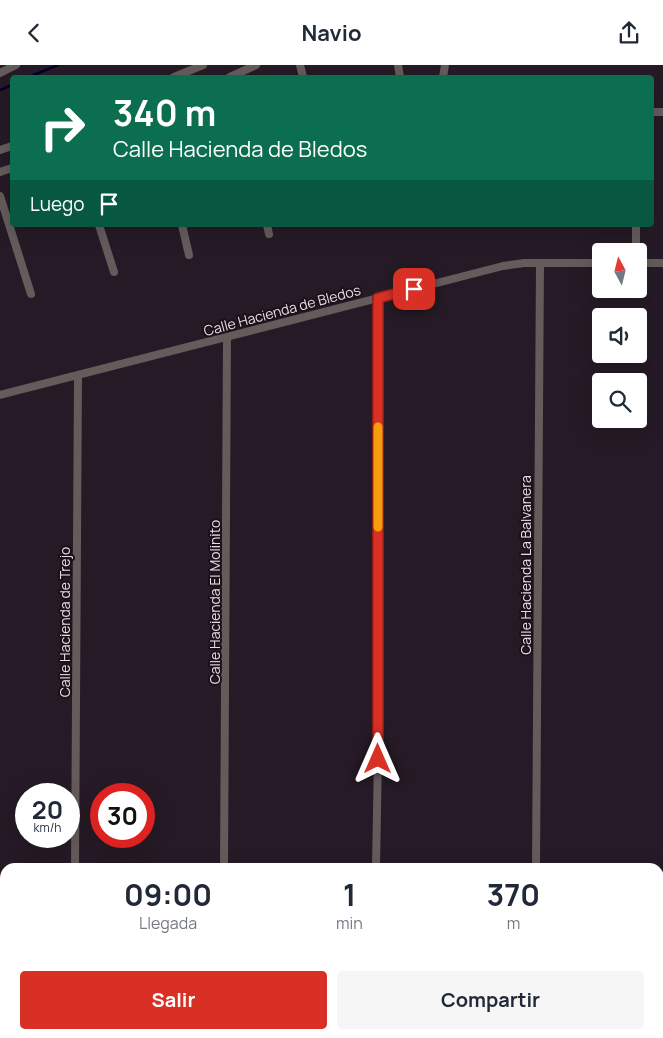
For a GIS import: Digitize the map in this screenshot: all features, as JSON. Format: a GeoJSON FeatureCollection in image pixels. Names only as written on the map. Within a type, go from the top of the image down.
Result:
{"type":"FeatureCollection","features":[{"type":"Feature","properties":{"kind":"street"},"geometry":{"type":"LineString","coordinates":[[0,73],[16,65]]}},
{"type":"Feature","properties":{"kind":"street"},"geometry":{"type":"LineString","coordinates":[[179,75],[203,65]]}},
{"type":"Feature","properties":{"kind":"street"},"geometry":{"type":"LineString","coordinates":[[234,75],[256,65]]}},
{"type":"Feature","properties":{"kind":"street"},"geometry":{"type":"LineString","coordinates":[[0,195],[10,227]]}},
{"type":"Feature","properties":{"kind":"street"},"geometry":{"type":"LineString","coordinates":[[10,227],[31,293]]}},
{"type":"Feature","properties":{"kind":"street"},"geometry":{"type":"LineString","coordinates":[[100,227],[114,272]]}},
{"type":"Feature","properties":{"kind":"street"},"geometry":{"type":"LineString","coordinates":[[182,227],[189,255]]}},
{"type":"Feature","properties":{"kind":"street"},"geometry":{"type":"LineString","coordinates":[[267,227],[269,234]]}},
{"type":"Feature","properties":{"kind":"street"},"geometry":{"type":"LineString","coordinates":[[636,227],[636,243]]}},
{"type":"Feature","properties":{"kind":"street","name":"Calle Hacienda de Bledos"},"geometry":{"type":"LineString","coordinates":[[0,395],[503,266],[524,263],[592,263]]}},
{"type":"Feature","properties":{"kind":"street","name":"Calle Hacienda La Balvanera"},"geometry":{"type":"LineString","coordinates":[[536,863],[540,263]]}},
{"type":"Feature","properties":{"kind":"street"},"geometry":{"type":"LineString","coordinates":[[648,263],[663,263]]}},
{"type":"Feature","properties":{"kind":"street"},"geometry":{"type":"LineString","coordinates":[[376,863],[379,701],[378,298]]}},
{"type":"Feature","properties":{"kind":"street","name":"Calle Hacienda El Molinito"},"geometry":{"type":"LineString","coordinates":[[224,863],[227,337]]}},
{"type":"Feature","properties":{"kind":"street","name":"Calle Hacienda de Trejo"},"geometry":{"type":"LineString","coordinates":[[76,863],[78,376]]}},
{"type":"Feature","properties":{"kind":"waterway"},"geometry":{"type":"LineString","coordinates":[[34,75],[58,65]]}},
{"type":"Feature","properties":{"kind":"waterway"},"geometry":{"type":"LineString","coordinates":[[0,90],[10,86]]}},
{"type":"Feature","properties":{"kind":"slow traffic"},"geometry":{"type":"LineString","coordinates":[[378,427],[378,527]]}},
{"type":"Feature","properties":{"kind":"route"},"geometry":{"type":"LineString","coordinates":[[378,759],[378,298],[414,289]]}}]}
